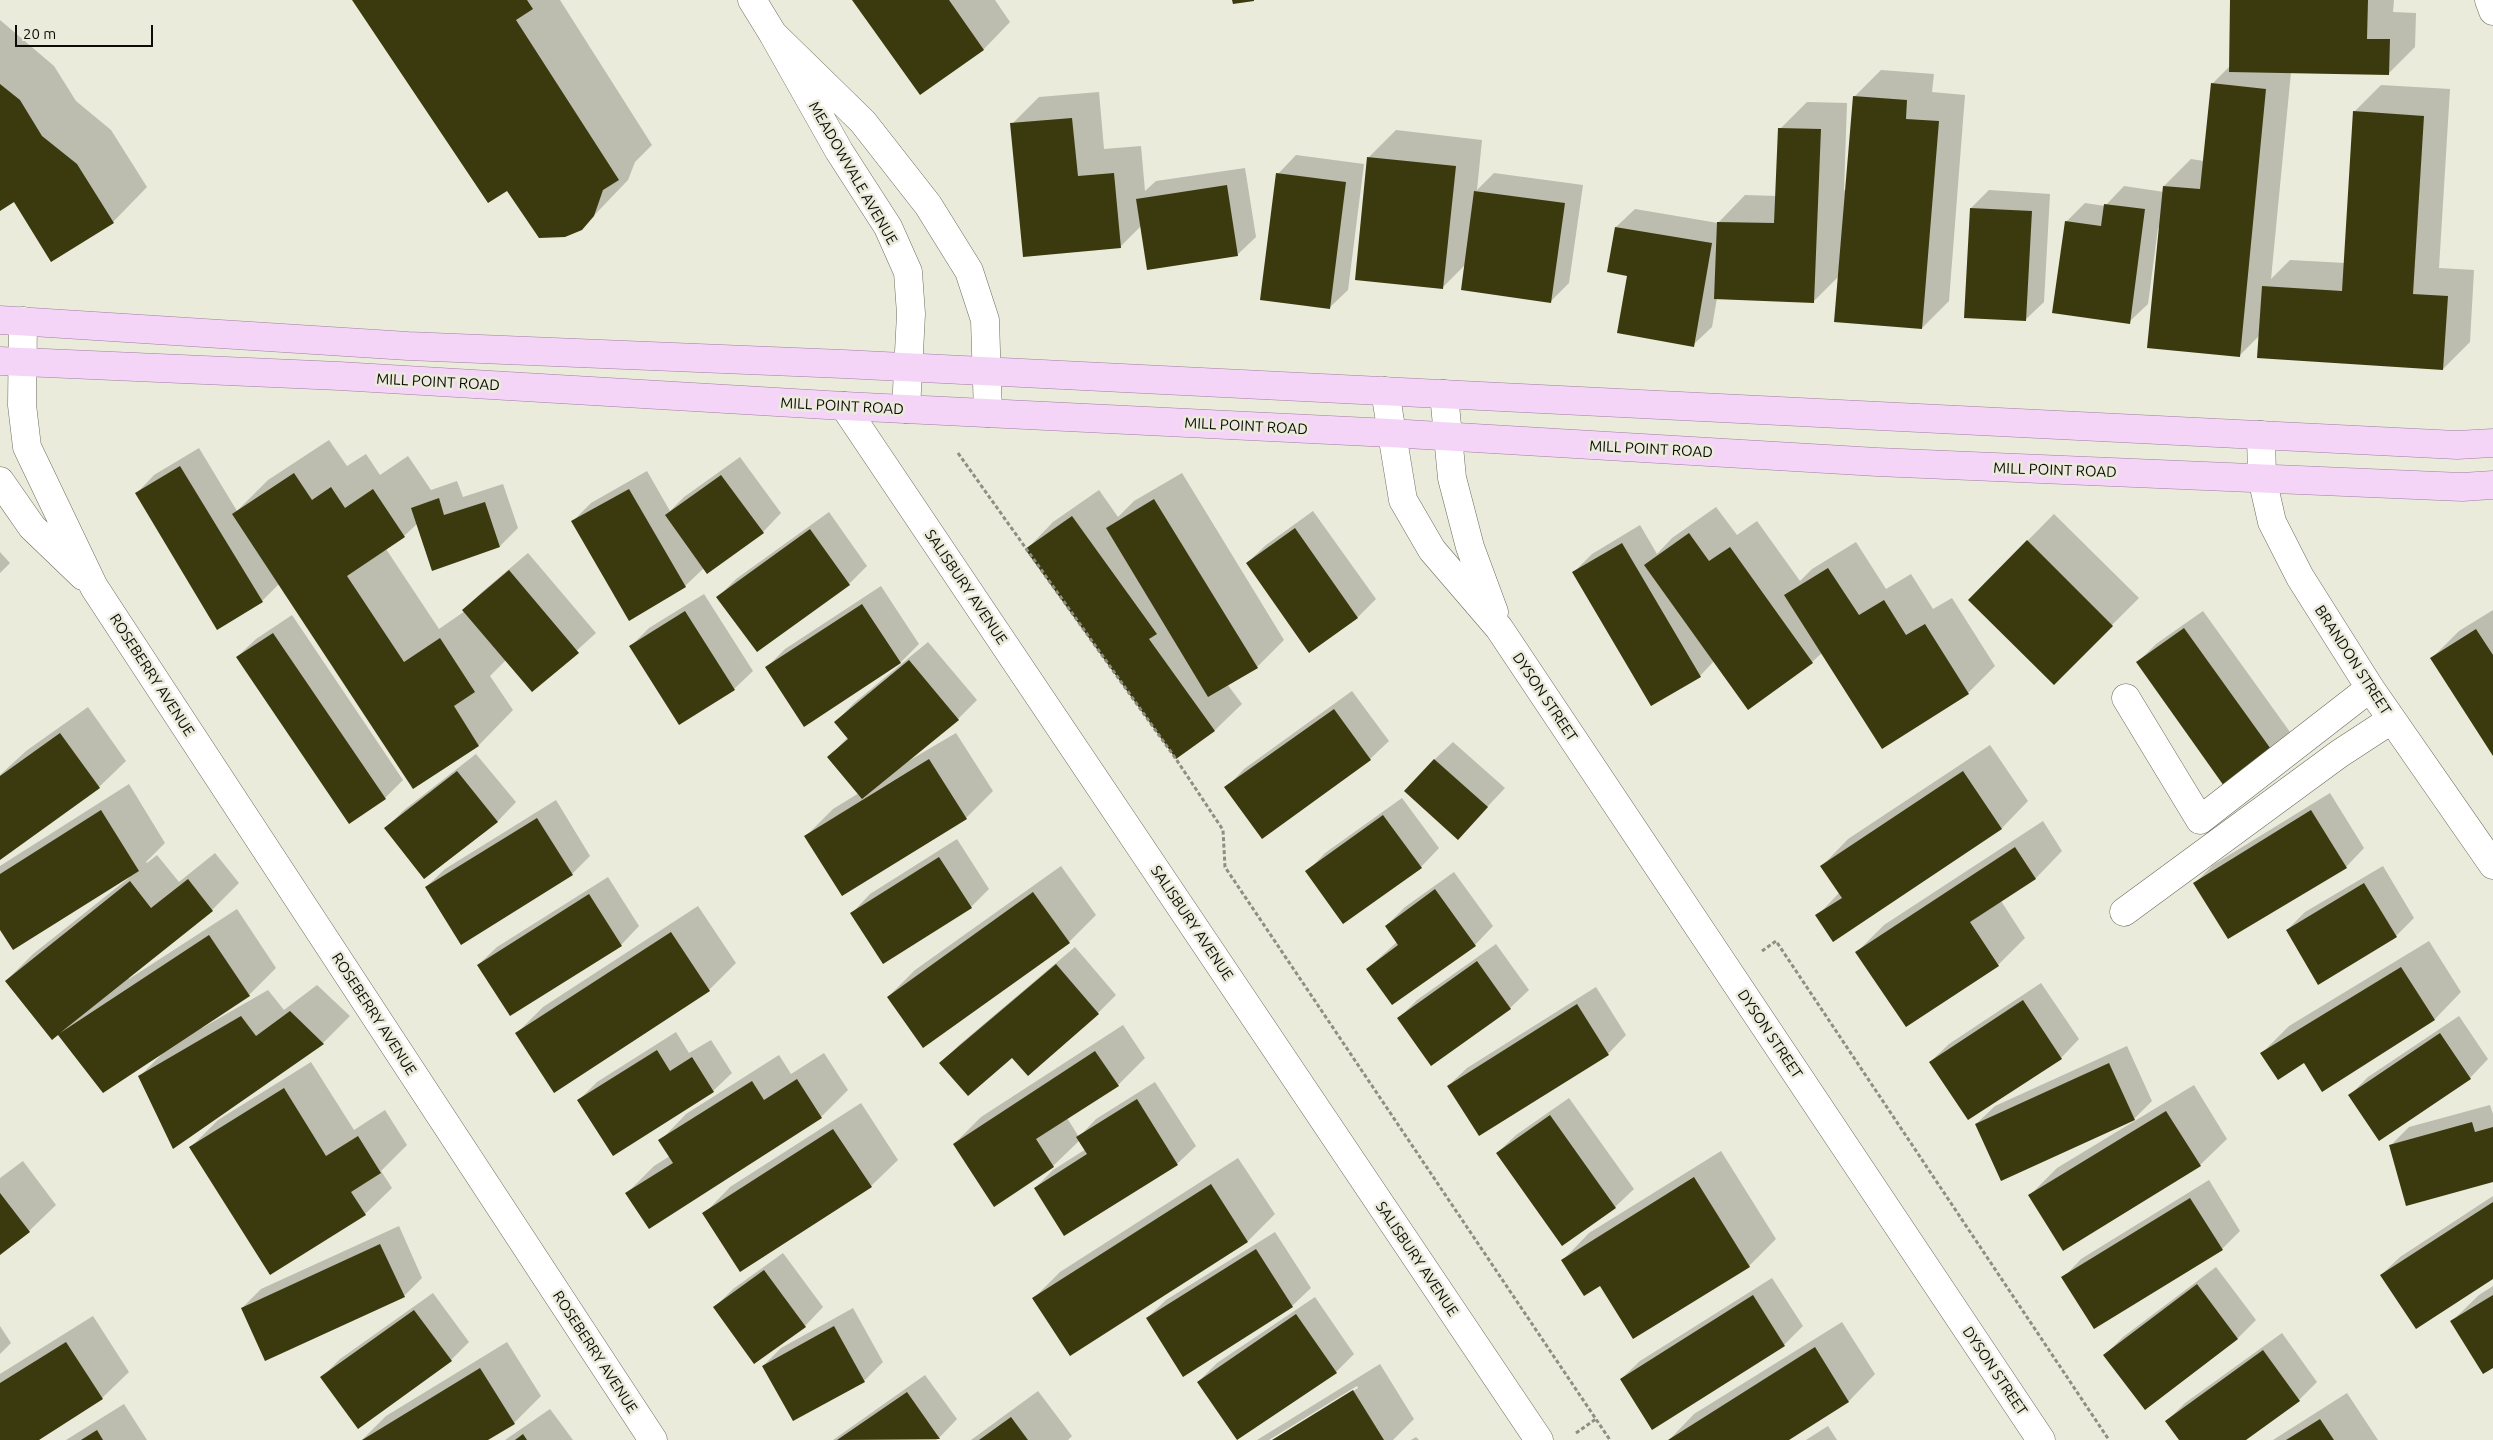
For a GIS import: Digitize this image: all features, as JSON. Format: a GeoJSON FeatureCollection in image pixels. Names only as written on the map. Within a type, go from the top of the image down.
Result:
{"type":"FeatureCollection","features":[{"type":"Feature","properties":{"kind":"main road"},"geometry":{"type":"LineString","coordinates":[[11,321],[408,346],[1385,391],[2457,445],[2493,443]]}},
{"type":"Feature","properties":{"kind":"main road","name":"MILL POINT ROAD"},"geometry":{"type":"LineString","coordinates":[[11,361],[339,376],[844,406],[1447,437],[1877,462],[2462,487],[2493,485]]}},
{"type":"Feature","properties":{"kind":"street","name":"MEADOWVALE AVENUE"},"geometry":{"type":"LineString","coordinates":[[752,0],[839,151],[888,227],[908,272],[911,314],[906,409]]}},
{"type":"Feature","properties":{"kind":"street"},"geometry":{"type":"LineString","coordinates":[[2489,0],[2493,11]]}},
{"type":"Feature","properties":{"kind":"street","name":"MEADOWVALE AVENUE"},"geometry":{"type":"LineString","coordinates":[[773,34],[863,122],[928,205],[969,271],[985,320],[988,413]]}},
{"type":"Feature","properties":{"kind":"street","name":"ROSEBERRY AVENUE"},"geometry":{"type":"LineString","coordinates":[[11,321],[11,361],[22,405],[27,447],[94,587],[653,1440]]}},
{"type":"Feature","properties":{"kind":"street","name":"DYSON STREET"},"geometry":{"type":"LineString","coordinates":[[1385,391],[1390,434],[1402,500],[1432,550],[1499,628],[2041,1440]]}},
{"type":"Feature","properties":{"kind":"street","name":"DYSON STREET"},"geometry":{"type":"LineString","coordinates":[[1444,394],[1452,478],[1470,548],[1499,628]]}},
{"type":"Feature","properties":{"kind":"street","name":"SALISBURY AVENUE"},"geometry":{"type":"LineString","coordinates":[[844,406],[1539,1440]]}},
{"type":"Feature","properties":{"kind":"street","name":"BRANDON STREET"},"geometry":{"type":"LineString","coordinates":[[2261,435],[2262,478],[2272,522],[2300,577],[2391,720],[2493,866]]}},
{"type":"Feature","properties":{"kind":"street","name":"ROSEBERRY AVENUE"},"geometry":{"type":"LineString","coordinates":[[0,481],[32,527],[94,587]]}},
{"type":"Feature","properties":{"kind":"street"},"geometry":{"type":"LineString","coordinates":[[2126,698],[2200,820],[2370,688]]}},
{"type":"Feature","properties":{"kind":"street"},"geometry":{"type":"LineString","coordinates":[[2124,912],[2340,754],[2391,720]]}},
{"type":"Feature","properties":{"kind":"path"},"geometry":{"type":"LineString","coordinates":[[958,453],[1176,759],[1223,830],[1225,867],[1610,1440]]}},
{"type":"Feature","properties":{"kind":"path"},"geometry":{"type":"LineString","coordinates":[[1730,974],[1776,941],[2109,1440]]}},
{"type":"Feature","properties":{"kind":"path"},"geometry":{"type":"LineString","coordinates":[[1573,1435],[1596,1419]]}},
{"type":"Feature","properties":{"kind":"building"},"geometry":{"type":"Polygon","coordinates":[[[352,0],[527,0],[533,9],[516,20],[619,180],[603,190],[594,216],[582,230],[565,237],[539,238],[507,191],[488,203],[352,0]]]}},
{"type":"Feature","properties":{"kind":"building"},"geometry":{"type":"Polygon","coordinates":[[[852,0],[949,0],[984,50],[920,95],[852,0]]]}},
{"type":"Feature","properties":{"kind":"building"},"geometry":{"type":"Polygon","coordinates":[[[1232,0],[1254,0],[1254,1],[1233,4],[1232,0]]]}},
{"type":"Feature","properties":{"kind":"building"},"geometry":{"type":"Polygon","coordinates":[[[2230,0],[2368,0],[2367,39],[2390,39],[2389,75],[2229,72],[2230,0]]]}},
{"type":"Feature","properties":{"kind":"building"},"geometry":{"type":"Polygon","coordinates":[[[2211,83],[2266,89],[2240,357],[2147,348],[2163,186],[2200,189],[2211,83]]]}},
{"type":"Feature","properties":{"kind":"building"},"geometry":{"type":"Polygon","coordinates":[[[0,84],[20,100],[42,136],[77,164],[114,223],[51,262],[14,202],[0,211],[0,84]]]}},
{"type":"Feature","properties":{"kind":"building"},"geometry":{"type":"Polygon","coordinates":[[[1853,96],[1907,100],[1906,119],[1939,121],[1922,329],[1834,322],[1853,96]]]}},
{"type":"Feature","properties":{"kind":"building"},"geometry":{"type":"Polygon","coordinates":[[[2353,111],[2424,116],[2413,294],[2448,296],[2443,370],[2257,358],[2262,286],[2342,291],[2353,111]]]}},
{"type":"Feature","properties":{"kind":"building"},"geometry":{"type":"Polygon","coordinates":[[[1072,118],[1078,176],[1114,173],[1121,248],[1023,257],[1010,123],[1072,118]]]}},
{"type":"Feature","properties":{"kind":"building"},"geometry":{"type":"Polygon","coordinates":[[[1778,128],[1821,129],[1814,303],[1714,299],[1717,222],[1774,223],[1778,128]]]}},
{"type":"Feature","properties":{"kind":"building"},"geometry":{"type":"Polygon","coordinates":[[[1367,157],[1456,166],[1443,289],[1355,280],[1367,157]]]}},
{"type":"Feature","properties":{"kind":"building"},"geometry":{"type":"Polygon","coordinates":[[[1276,173],[1346,182],[1330,309],[1260,300],[1276,173]]]}},
{"type":"Feature","properties":{"kind":"building"},"geometry":{"type":"Polygon","coordinates":[[[1227,185],[1238,256],[1147,270],[1136,199],[1227,185]]]}},
{"type":"Feature","properties":{"kind":"building"},"geometry":{"type":"Polygon","coordinates":[[[1474,191],[1565,203],[1551,303],[1461,290],[1474,191]]]}},
{"type":"Feature","properties":{"kind":"building"},"geometry":{"type":"Polygon","coordinates":[[[2104,204],[2145,209],[2130,324],[2052,313],[2065,221],[2101,226],[2104,204]]]}},
{"type":"Feature","properties":{"kind":"building"},"geometry":{"type":"Polygon","coordinates":[[[1970,208],[2032,211],[2026,321],[1964,318],[1970,208]]]}},
{"type":"Feature","properties":{"kind":"building"},"geometry":{"type":"Polygon","coordinates":[[[1615,227],[1712,243],[1694,347],[1617,333],[1627,276],[1607,272],[1615,227]]]}},
{"type":"Feature","properties":{"kind":"building"},"geometry":{"type":"Polygon","coordinates":[[[180,466],[263,602],[217,630],[135,493],[180,466]]]}},
{"type":"Feature","properties":{"kind":"building"},"geometry":{"type":"Polygon","coordinates":[[[294,473],[312,500],[331,487],[345,508],[373,489],[405,537],[347,576],[404,662],[440,638],[475,692],[454,706],[479,746],[413,789],[232,514],[294,473]]]}},
{"type":"Feature","properties":{"kind":"building"},"geometry":{"type":"Polygon","coordinates":[[[721,475],[764,533],[707,574],[665,515],[721,475]]]}},
{"type":"Feature","properties":{"kind":"building"},"geometry":{"type":"Polygon","coordinates":[[[629,489],[686,587],[629,621],[571,521],[629,489]]]}},
{"type":"Feature","properties":{"kind":"building"},"geometry":{"type":"Polygon","coordinates":[[[439,498],[444,515],[485,502],[500,547],[432,571],[411,508],[439,498]]]}},
{"type":"Feature","properties":{"kind":"building"},"geometry":{"type":"Polygon","coordinates":[[[1154,499],[1258,668],[1208,697],[1106,528],[1154,499]]]}},
{"type":"Feature","properties":{"kind":"building"},"geometry":{"type":"Polygon","coordinates":[[[1072,516],[1157,634],[1149,639],[1215,731],[1176,759],[1025,549],[1072,516]]]}},
{"type":"Feature","properties":{"kind":"building"},"geometry":{"type":"Polygon","coordinates":[[[1295,528],[1358,618],[1309,653],[1246,563],[1295,528]]]}},
{"type":"Feature","properties":{"kind":"building"},"geometry":{"type":"Polygon","coordinates":[[[810,529],[850,585],[757,652],[716,597],[810,529]]]}},
{"type":"Feature","properties":{"kind":"building"},"geometry":{"type":"Polygon","coordinates":[[[1689,533],[1709,561],[1730,547],[1813,663],[1748,710],[1644,565],[1689,533]]]}},
{"type":"Feature","properties":{"kind":"building"},"geometry":{"type":"Polygon","coordinates":[[[2027,540],[2113,626],[2054,685],[1968,600],[2027,540]]]}},
{"type":"Feature","properties":{"kind":"building"},"geometry":{"type":"Polygon","coordinates":[[[1622,543],[1701,677],[1651,706],[1572,572],[1622,543]]]}},
{"type":"Feature","properties":{"kind":"building"},"geometry":{"type":"Polygon","coordinates":[[[1828,568],[1859,615],[1884,600],[1906,635],[1925,624],[1969,694],[1882,749],[1784,595],[1828,568]]]}},
{"type":"Feature","properties":{"kind":"building"},"geometry":{"type":"Polygon","coordinates":[[[509,570],[579,653],[532,692],[462,610],[509,570]]]}},
{"type":"Feature","properties":{"kind":"building"},"geometry":{"type":"Polygon","coordinates":[[[862,604],[901,663],[804,727],[765,667],[862,604]]]}},
{"type":"Feature","properties":{"kind":"building"},"geometry":{"type":"Polygon","coordinates":[[[685,611],[735,690],[679,725],[629,646],[685,611]]]}},
{"type":"Feature","properties":{"kind":"building"},"geometry":{"type":"Polygon","coordinates":[[[2184,628],[2273,752],[2224,786],[2136,662],[2184,628]]]}},
{"type":"Feature","properties":{"kind":"building"},"geometry":{"type":"Polygon","coordinates":[[[2476,629],[2493,655],[2493,756],[2430,658],[2476,629]]]}},
{"type":"Feature","properties":{"kind":"building"},"geometry":{"type":"Polygon","coordinates":[[[273,633],[386,799],[349,824],[236,657],[273,633]]]}},
{"type":"Feature","properties":{"kind":"building"},"geometry":{"type":"Polygon","coordinates":[[[909,660],[959,720],[862,799],[827,757],[848,739],[834,722],[909,660]]]}},
{"type":"Feature","properties":{"kind":"building"},"geometry":{"type":"Polygon","coordinates":[[[1334,709],[1371,760],[1262,839],[1224,787],[1334,709]]]}},
{"type":"Feature","properties":{"kind":"building"},"geometry":{"type":"Polygon","coordinates":[[[60,733],[100,788],[0,860],[0,776],[60,733]]]}},
{"type":"Feature","properties":{"kind":"building"},"geometry":{"type":"Polygon","coordinates":[[[929,759],[967,819],[842,896],[804,836],[929,759]]]}},
{"type":"Feature","properties":{"kind":"building"},"geometry":{"type":"Polygon","coordinates":[[[1434,759],[1488,807],[1458,840],[1404,791],[1434,759]]]}},
{"type":"Feature","properties":{"kind":"building"},"geometry":{"type":"Polygon","coordinates":[[[457,771],[498,822],[424,879],[384,828],[457,771]]]}},
{"type":"Feature","properties":{"kind":"building"},"geometry":{"type":"Polygon","coordinates":[[[1963,771],[2002,829],[1833,942],[1815,915],[1842,898],[1820,866],[1963,771]]]}},
{"type":"Feature","properties":{"kind":"building"},"geometry":{"type":"Polygon","coordinates":[[[101,810],[139,871],[13,950],[0,930],[0,874],[101,810]]]}},
{"type":"Feature","properties":{"kind":"building"},"geometry":{"type":"Polygon","coordinates":[[[2311,810],[2347,868],[2228,939],[2193,883],[2311,810]]]}},
{"type":"Feature","properties":{"kind":"building"},"geometry":{"type":"Polygon","coordinates":[[[1383,815],[1422,868],[1343,924],[1305,871],[1383,815]]]}},
{"type":"Feature","properties":{"kind":"building"},"geometry":{"type":"Polygon","coordinates":[[[537,818],[573,875],[461,945],[425,887],[537,818]]]}},
{"type":"Feature","properties":{"kind":"building"},"geometry":{"type":"Polygon","coordinates":[[[2015,847],[2036,879],[1970,922],[1999,966],[1906,1027],[1855,952],[2015,847]]]}},
{"type":"Feature","properties":{"kind":"building"},"geometry":{"type":"Polygon","coordinates":[[[939,857],[972,908],[883,964],[850,913],[939,857]]]}},
{"type":"Feature","properties":{"kind":"building"},"geometry":{"type":"Polygon","coordinates":[[[188,879],[213,911],[60,1033],[209,935],[250,996],[103,1093],[58,1035],[52,1040],[5,981],[130,881],[151,908],[188,879]]]}},
{"type":"Feature","properties":{"kind":"building"},"geometry":{"type":"Polygon","coordinates":[[[2364,883],[2397,937],[2318,985],[2286,930],[2364,883]]]}},
{"type":"Feature","properties":{"kind":"building"},"geometry":{"type":"Polygon","coordinates":[[[1435,889],[1476,946],[1392,1005],[1366,969],[1398,945],[1385,926],[1435,889]]]}},
{"type":"Feature","properties":{"kind":"building"},"geometry":{"type":"Polygon","coordinates":[[[1033,892],[1070,943],[923,1048],[887,997],[1033,892]]]}},
{"type":"Feature","properties":{"kind":"building"},"geometry":{"type":"Polygon","coordinates":[[[589,894],[622,946],[510,1016],[477,965],[589,894]]]}},
{"type":"Feature","properties":{"kind":"building"},"geometry":{"type":"Polygon","coordinates":[[[671,932],[710,991],[554,1093],[515,1033],[671,932]]]}},
{"type":"Feature","properties":{"kind":"building"},"geometry":{"type":"Polygon","coordinates":[[[1477,961],[1511,1009],[1431,1066],[1397,1018],[1477,961]]]}},
{"type":"Feature","properties":{"kind":"building"},"geometry":{"type":"Polygon","coordinates":[[[1056,964],[1099,1014],[1028,1076],[1012,1058],[968,1096],[939,1063],[1056,964]]]}},
{"type":"Feature","properties":{"kind":"building"},"geometry":{"type":"Polygon","coordinates":[[[2401,967],[2435,1020],[2322,1092],[2304,1063],[2278,1080],[2260,1053],[2401,967]]]}},
{"type":"Feature","properties":{"kind":"building"},"geometry":{"type":"Polygon","coordinates":[[[2023,1000],[2062,1059],[1968,1120],[1929,1062],[2023,1000]]]}},
{"type":"Feature","properties":{"kind":"building"},"geometry":{"type":"Polygon","coordinates":[[[1577,1004],[1609,1055],[1479,1136],[1447,1086],[1577,1004]]]}},
{"type":"Feature","properties":{"kind":"building"},"geometry":{"type":"Polygon","coordinates":[[[290,1011],[324,1044],[173,1149],[138,1076],[241,1016],[256,1036],[290,1011]]]}},
{"type":"Feature","properties":{"kind":"building"},"geometry":{"type":"Polygon","coordinates":[[[2440,1033],[2471,1079],[2379,1141],[2348,1095],[2440,1033]]]}},
{"type":"Feature","properties":{"kind":"building"},"geometry":{"type":"Polygon","coordinates":[[[657,1050],[670,1071],[692,1057],[714,1092],[613,1156],[577,1100],[657,1050]]]}},
{"type":"Feature","properties":{"kind":"building"},"geometry":{"type":"Polygon","coordinates":[[[1095,1051],[1119,1086],[1036,1139],[1054,1167],[994,1207],[953,1144],[1095,1051]]]}},
{"type":"Feature","properties":{"kind":"building"},"geometry":{"type":"Polygon","coordinates":[[[2109,1063],[2135,1120],[2001,1181],[1975,1124],[2109,1063]]]}},
{"type":"Feature","properties":{"kind":"building"},"geometry":{"type":"Polygon","coordinates":[[[797,1079],[822,1118],[649,1229],[625,1193],[673,1163],[658,1140],[752,1081],[764,1100],[797,1079]]]}},
{"type":"Feature","properties":{"kind":"building"},"geometry":{"type":"Polygon","coordinates":[[[284,1088],[326,1156],[358,1136],[381,1173],[351,1192],[366,1215],[270,1275],[189,1147],[284,1088]]]}},
{"type":"Feature","properties":{"kind":"building"},"geometry":{"type":"Polygon","coordinates":[[[1137,1099],[1178,1165],[1064,1236],[1034,1188],[1087,1154],[1076,1137],[1137,1099]]]}},
{"type":"Feature","properties":{"kind":"building"},"geometry":{"type":"Polygon","coordinates":[[[2166,1111],[2201,1166],[2063,1251],[2028,1195],[2166,1111]]]}},
{"type":"Feature","properties":{"kind":"building"},"geometry":{"type":"Polygon","coordinates":[[[1550,1115],[1616,1208],[1562,1246],[1496,1153],[1550,1115]]]}},
{"type":"Feature","properties":{"kind":"building"},"geometry":{"type":"Polygon","coordinates":[[[2472,1122],[2475,1132],[2493,1127],[2493,1182],[2406,1206],[2389,1145],[2472,1122]]]}},
{"type":"Feature","properties":{"kind":"building"},"geometry":{"type":"Polygon","coordinates":[[[833,1129],[872,1187],[740,1272],[702,1213],[833,1129]]]}},
{"type":"Feature","properties":{"kind":"building"},"geometry":{"type":"Polygon","coordinates":[[[1694,1177],[1750,1267],[1633,1339],[1600,1286],[1584,1296],[1561,1260],[1694,1177]]]}},
{"type":"Feature","properties":{"kind":"building"},"geometry":{"type":"Polygon","coordinates":[[[1211,1184],[1248,1242],[1070,1356],[1032,1298],[1211,1184]]]}},
{"type":"Feature","properties":{"kind":"building"},"geometry":{"type":"Polygon","coordinates":[[[0,1193],[30,1232],[0,1255],[0,1193]]]}},
{"type":"Feature","properties":{"kind":"building"},"geometry":{"type":"Polygon","coordinates":[[[2190,1198],[2223,1250],[2094,1329],[2061,1277],[2190,1198]]]}},
{"type":"Feature","properties":{"kind":"building"},"geometry":{"type":"Polygon","coordinates":[[[2493,1202],[2493,1279],[2416,1329],[2380,1275],[2493,1202]]]}},
{"type":"Feature","properties":{"kind":"building"},"geometry":{"type":"Polygon","coordinates":[[[380,1244],[405,1297],[265,1361],[241,1308],[380,1244]]]}},
{"type":"Feature","properties":{"kind":"building"},"geometry":{"type":"Polygon","coordinates":[[[1256,1249],[1293,1307],[1183,1377],[1146,1318],[1256,1249]]]}},
{"type":"Feature","properties":{"kind":"building"},"geometry":{"type":"Polygon","coordinates":[[[764,1270],[806,1327],[754,1364],[713,1307],[764,1270]]]}},
{"type":"Feature","properties":{"kind":"building"},"geometry":{"type":"Polygon","coordinates":[[[2197,1284],[2238,1339],[2145,1410],[2103,1355],[2197,1284]]]}},
{"type":"Feature","properties":{"kind":"building"},"geometry":{"type":"Polygon","coordinates":[[[1753,1295],[1785,1346],[1652,1430],[1620,1379],[1753,1295]]]}},
{"type":"Feature","properties":{"kind":"building"},"geometry":{"type":"Polygon","coordinates":[[[2493,1295],[2493,1368],[2483,1374],[2450,1321],[2493,1295]]]}},
{"type":"Feature","properties":{"kind":"building"},"geometry":{"type":"Polygon","coordinates":[[[414,1310],[452,1361],[358,1429],[320,1377],[414,1310]]]}},
{"type":"Feature","properties":{"kind":"building"},"geometry":{"type":"Polygon","coordinates":[[[1296,1314],[1337,1373],[1237,1440],[1197,1382],[1296,1314]]]}},
{"type":"Feature","properties":{"kind":"building"},"geometry":{"type":"Polygon","coordinates":[[[834,1326],[865,1382],[793,1421],[762,1366],[834,1326]]]}},
{"type":"Feature","properties":{"kind":"building"},"geometry":{"type":"Polygon","coordinates":[[[66,1342],[103,1399],[39,1440],[0,1440],[0,1383],[66,1342]]]}},
{"type":"Feature","properties":{"kind":"building"},"geometry":{"type":"Polygon","coordinates":[[[1815,1347],[1849,1402],[1789,1440],[1668,1440],[1815,1347]]]}},
{"type":"Feature","properties":{"kind":"building"},"geometry":{"type":"Polygon","coordinates":[[[2263,1350],[2300,1401],[2246,1440],[2179,1440],[2165,1421],[2263,1350]]]}},
{"type":"Feature","properties":{"kind":"building"},"geometry":{"type":"Polygon","coordinates":[[[480,1368],[515,1424],[488,1440],[362,1440],[480,1368]]]}},
{"type":"Feature","properties":{"kind":"building"},"geometry":{"type":"Polygon","coordinates":[[[1353,1390],[1384,1440],[1272,1440],[1353,1390]]]}},
{"type":"Feature","properties":{"kind":"building"},"geometry":{"type":"Polygon","coordinates":[[[907,1392],[940,1439],[837,1440],[907,1392]]]}},
{"type":"Feature","properties":{"kind":"building"},"geometry":{"type":"Polygon","coordinates":[[[1011,1417],[1028,1440],[979,1440],[1011,1417]]]}},
{"type":"Feature","properties":{"kind":"building"},"geometry":{"type":"Polygon","coordinates":[[[2320,1419],[2334,1440],[2286,1440],[2320,1419]]]}},
{"type":"Feature","properties":{"kind":"building"},"geometry":{"type":"Polygon","coordinates":[[[97,1430],[103,1440],[81,1440],[97,1430]]]}},
{"type":"Feature","properties":{"kind":"building"},"geometry":{"type":"Polygon","coordinates":[[[523,1434],[527,1440],[515,1440],[523,1434]]]}}]}
